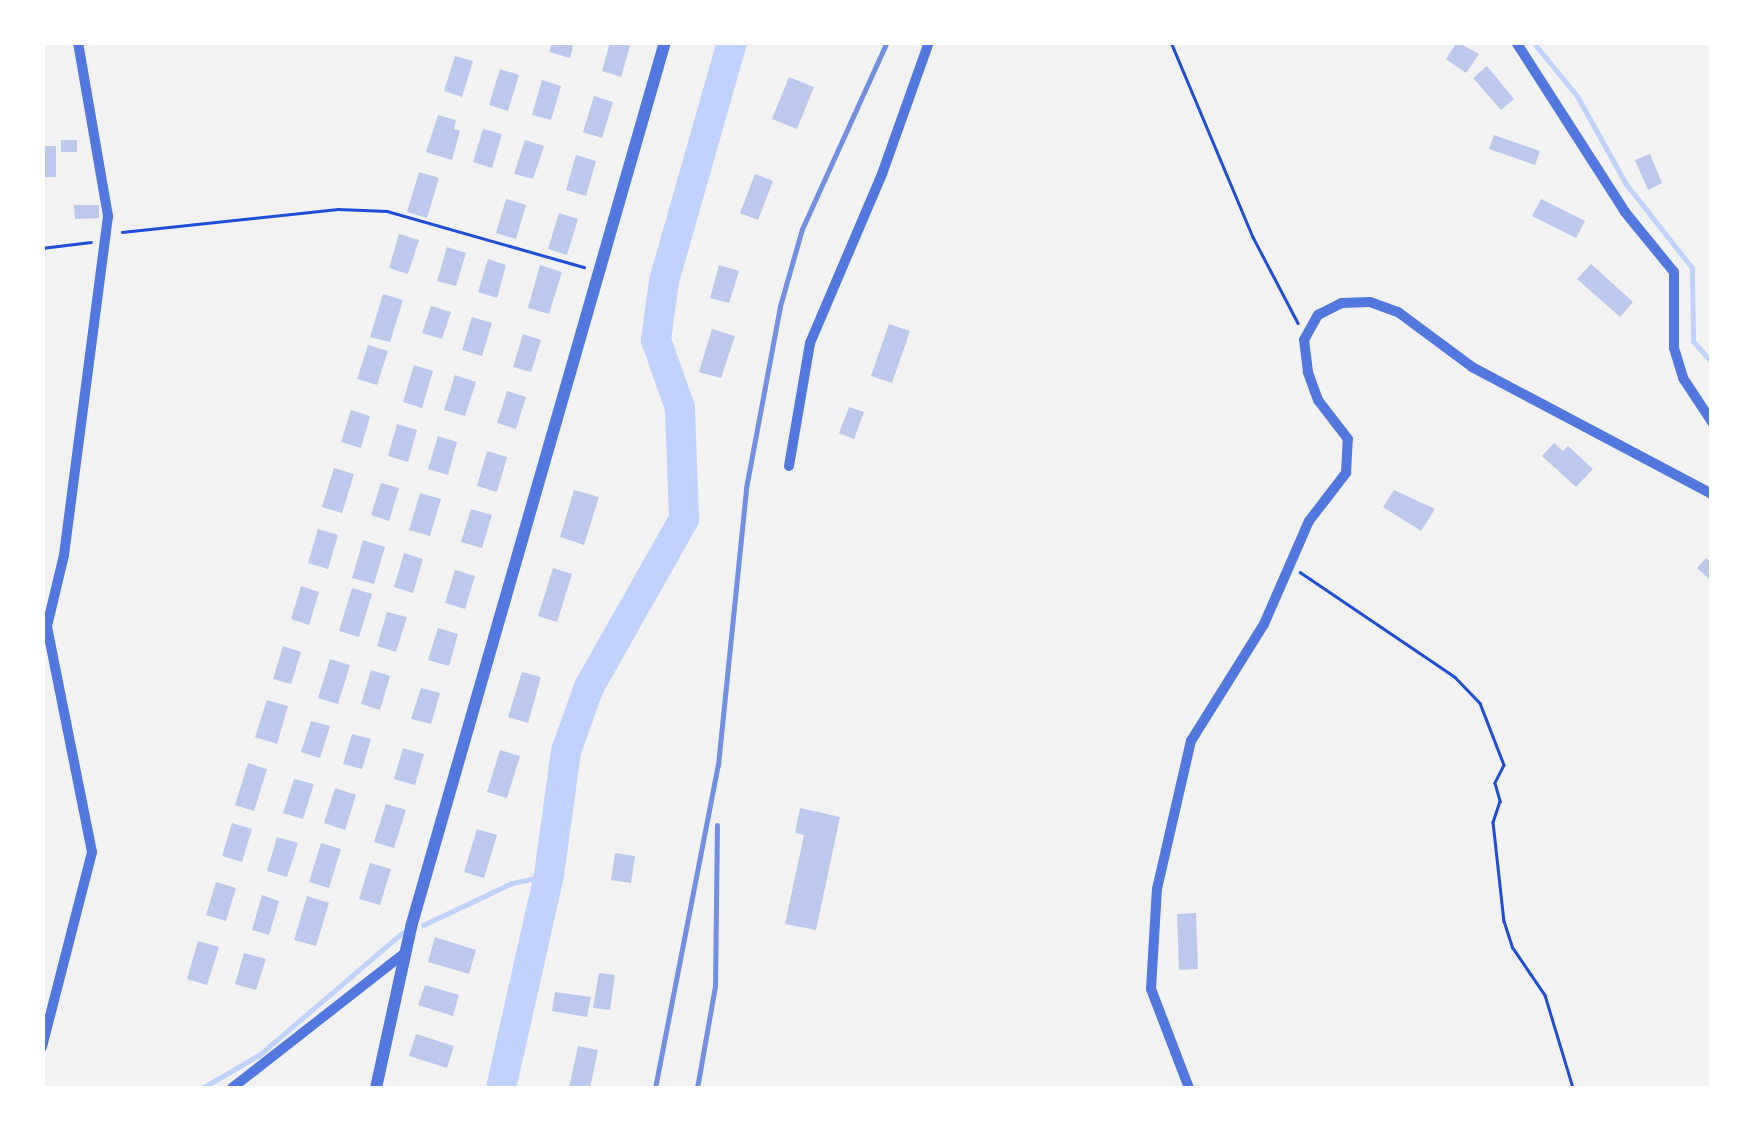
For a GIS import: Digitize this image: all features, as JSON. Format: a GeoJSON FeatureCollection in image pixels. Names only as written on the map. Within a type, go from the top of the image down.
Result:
{"type":"FeatureCollection","features":[{"type":"Feature","properties":{"kind":"street"},"geometry":{"type":"LineString","coordinates":[[42,1047],[92,852],[47,626],[64,555],[105,240],[107,197],[78,42]]}},
{"type":"Feature","properties":{"kind":"street"},"geometry":{"type":"LineString","coordinates":[[376,1088],[405,953],[665,42]]}},
{"type":"Feature","properties":{"kind":"street"},"geometry":{"type":"LineString","coordinates":[[789,466],[810,342],[882,174],[928,42]]}},
{"type":"Feature","properties":{"kind":"street"},"geometry":{"type":"LineString","coordinates":[[1516,42],[1625,212],[1674,272],[1674,348],[1684,378],[1712,422]]}},
{"type":"Feature","properties":{"kind":"street"},"geometry":{"type":"LineString","coordinates":[[1188,1088],[1151,989],[1148,960],[1160,870],[1190,741],[1264,624],[1309,521],[1346,473],[1351,453],[1318,400],[1304,340],[1318,314],[1342,303],[1370,302],[1398,312],[1472,366],[1712,494]]}},
{"type":"Feature","properties":{"kind":"street"},"geometry":{"type":"LineString","coordinates":[[232,1088],[405,953]]}},
{"type":"Feature","properties":{"kind":"path"},"geometry":{"type":"LineString","coordinates":[[1171,42],[1254,237],[1293,304],[1304,340]]}},
{"type":"Feature","properties":{"kind":"path"},"geometry":{"type":"LineString","coordinates":[[42,248],[105,240],[125,230],[338,209],[387,211],[599,272]]}},
{"type":"Feature","properties":{"kind":"path"},"geometry":{"type":"LineString","coordinates":[[1290,565],[1455,677],[1480,703],[1504,765],[1495,783],[1500,801],[1494,822],[1504,921],[1513,948],[1545,995],[1573,1088]]}},
{"type":"Feature","properties":{"kind":"building"},"geometry":{"type":"Polygon","coordinates":[[[552,42],[574,42],[570,58],[549,52],[552,42]]]}},
{"type":"Feature","properties":{"kind":"building"},"geometry":{"type":"Polygon","coordinates":[[[610,42],[631,42],[621,77],[602,71],[610,42]]]}},
{"type":"Feature","properties":{"kind":"building"},"geometry":{"type":"Polygon","coordinates":[[[1457,42],[1479,54],[1466,73],[1446,59],[1457,42]]]}},
{"type":"Feature","properties":{"kind":"building"},"geometry":{"type":"Polygon","coordinates":[[[455,56],[473,61],[462,97],[444,91],[455,56]]]}},
{"type":"Feature","properties":{"kind":"building"},"geometry":{"type":"Polygon","coordinates":[[[1487,66],[1514,99],[1501,110],[1473,78],[1487,66]]]}},
{"type":"Feature","properties":{"kind":"building"},"geometry":{"type":"Polygon","coordinates":[[[500,69],[519,75],[508,111],[489,105],[500,69]]]}},
{"type":"Feature","properties":{"kind":"building"},"geometry":{"type":"Polygon","coordinates":[[[789,77],[814,87],[797,129],[772,119],[789,77]]]}},
{"type":"Feature","properties":{"kind":"building"},"geometry":{"type":"Polygon","coordinates":[[[542,80],[561,86],[551,120],[532,115],[542,80]]]}},
{"type":"Feature","properties":{"kind":"building"},"geometry":{"type":"Polygon","coordinates":[[[594,96],[613,102],[602,138],[583,132],[594,96]]]}},
{"type":"Feature","properties":{"kind":"building"},"geometry":{"type":"Polygon","coordinates":[[[438,115],[456,120],[454,129],[460,131],[452,160],[426,152],[438,115]]]}},
{"type":"Feature","properties":{"kind":"building"},"geometry":{"type":"Polygon","coordinates":[[[483,129],[502,134],[492,168],[473,162],[483,129]]]}},
{"type":"Feature","properties":{"kind":"building"},"geometry":{"type":"Polygon","coordinates":[[[1494,135],[1540,151],[1535,165],[1489,149],[1494,135]]]}},
{"type":"Feature","properties":{"kind":"building"},"geometry":{"type":"Polygon","coordinates":[[[61,140],[77,140],[77,152],[61,152],[61,140]]]}},
{"type":"Feature","properties":{"kind":"building"},"geometry":{"type":"Polygon","coordinates":[[[525,140],[544,146],[533,179],[514,174],[525,140]]]}},
{"type":"Feature","properties":{"kind":"building"},"geometry":{"type":"Polygon","coordinates":[[[43,146],[56,146],[56,177],[43,177],[43,146]]]}},
{"type":"Feature","properties":{"kind":"building"},"geometry":{"type":"Polygon","coordinates":[[[1650,154],[1662,183],[1648,190],[1635,160],[1650,154]]]}},
{"type":"Feature","properties":{"kind":"building"},"geometry":{"type":"Polygon","coordinates":[[[576,155],[596,161],[586,196],[566,190],[576,155]]]}},
{"type":"Feature","properties":{"kind":"building"},"geometry":{"type":"Polygon","coordinates":[[[419,172],[439,178],[427,218],[407,212],[419,172]]]}},
{"type":"Feature","properties":{"kind":"building"},"geometry":{"type":"Polygon","coordinates":[[[755,174],[773,181],[758,220],[740,213],[755,174]]]}},
{"type":"Feature","properties":{"kind":"building"},"geometry":{"type":"Polygon","coordinates":[[[506,199],[526,205],[516,239],[496,233],[506,199]]]}},
{"type":"Feature","properties":{"kind":"building"},"geometry":{"type":"Polygon","coordinates":[[[1541,199],[1585,221],[1576,238],[1532,216],[1541,199]]]}},
{"type":"Feature","properties":{"kind":"building"},"geometry":{"type":"Polygon","coordinates":[[[74,205],[99,205],[99,218],[75,219],[74,205]]]}},
{"type":"Feature","properties":{"kind":"building"},"geometry":{"type":"Polygon","coordinates":[[[559,213],[578,219],[567,255],[548,249],[559,213]]]}},
{"type":"Feature","properties":{"kind":"building"},"geometry":{"type":"Polygon","coordinates":[[[399,234],[419,240],[408,274],[389,268],[399,234]]]}},
{"type":"Feature","properties":{"kind":"building"},"geometry":{"type":"Polygon","coordinates":[[[447,247],[466,253],[456,286],[437,281],[447,247]]]}},
{"type":"Feature","properties":{"kind":"building"},"geometry":{"type":"Polygon","coordinates":[[[488,259],[506,265],[497,298],[478,292],[488,259]]]}},
{"type":"Feature","properties":{"kind":"building"},"geometry":{"type":"Polygon","coordinates":[[[1591,264],[1633,302],[1620,317],[1577,279],[1591,264]]]}},
{"type":"Feature","properties":{"kind":"building"},"geometry":{"type":"Polygon","coordinates":[[[540,265],[562,272],[549,314],[528,308],[540,265]]]}},
{"type":"Feature","properties":{"kind":"building"},"geometry":{"type":"Polygon","coordinates":[[[719,265],[739,271],[729,303],[710,298],[719,265]]]}},
{"type":"Feature","properties":{"kind":"building"},"geometry":{"type":"Polygon","coordinates":[[[383,294],[403,300],[390,342],[370,337],[383,294]]]}},
{"type":"Feature","properties":{"kind":"building"},"geometry":{"type":"Polygon","coordinates":[[[431,306],[451,312],[442,339],[422,333],[431,306]]]}},
{"type":"Feature","properties":{"kind":"building"},"geometry":{"type":"Polygon","coordinates":[[[472,317],[492,323],[482,356],[462,350],[472,317]]]}},
{"type":"Feature","properties":{"kind":"building"},"geometry":{"type":"Polygon","coordinates":[[[889,324],[910,331],[892,383],[871,376],[889,324]]]}},
{"type":"Feature","properties":{"kind":"building"},"geometry":{"type":"Polygon","coordinates":[[[712,329],[735,336],[721,378],[699,372],[712,329]]]}},
{"type":"Feature","properties":{"kind":"building"},"geometry":{"type":"Polygon","coordinates":[[[523,334],[541,340],[531,372],[513,367],[523,334]]]}},
{"type":"Feature","properties":{"kind":"building"},"geometry":{"type":"Polygon","coordinates":[[[368,345],[388,351],[377,385],[357,379],[368,345]]]}},
{"type":"Feature","properties":{"kind":"building"},"geometry":{"type":"Polygon","coordinates":[[[414,365],[433,371],[422,408],[403,402],[414,365]]]}},
{"type":"Feature","properties":{"kind":"building"},"geometry":{"type":"Polygon","coordinates":[[[455,375],[476,382],[465,416],[444,410],[455,375]]]}},
{"type":"Feature","properties":{"kind":"building"},"geometry":{"type":"Polygon","coordinates":[[[507,391],[526,397],[516,429],[497,423],[507,391]]]}},
{"type":"Feature","properties":{"kind":"building"},"geometry":{"type":"Polygon","coordinates":[[[849,407],[864,412],[854,439],[839,433],[849,407]]]}},
{"type":"Feature","properties":{"kind":"building"},"geometry":{"type":"Polygon","coordinates":[[[351,410],[370,416],[361,448],[341,442],[351,410]]]}},
{"type":"Feature","properties":{"kind":"building"},"geometry":{"type":"Polygon","coordinates":[[[397,424],[417,430],[408,462],[388,456],[397,424]]]}},
{"type":"Feature","properties":{"kind":"building"},"geometry":{"type":"Polygon","coordinates":[[[438,436],[457,442],[448,475],[428,469],[438,436]]]}},
{"type":"Feature","properties":{"kind":"building"},"geometry":{"type":"Polygon","coordinates":[[[1554,443],[1563,451],[1568,446],[1593,469],[1576,487],[1542,456],[1554,443]]]}},
{"type":"Feature","properties":{"kind":"building"},"geometry":{"type":"Polygon","coordinates":[[[487,451],[507,457],[497,492],[477,486],[487,451]]]}},
{"type":"Feature","properties":{"kind":"building"},"geometry":{"type":"Polygon","coordinates":[[[334,468],[354,474],[342,513],[322,507],[334,468]]]}},
{"type":"Feature","properties":{"kind":"building"},"geometry":{"type":"Polygon","coordinates":[[[381,483],[399,488],[389,521],[371,515],[381,483]]]}},
{"type":"Feature","properties":{"kind":"building"},"geometry":{"type":"Polygon","coordinates":[[[574,490],[599,497],[584,545],[560,537],[574,490]]]}},
{"type":"Feature","properties":{"kind":"building"},"geometry":{"type":"Polygon","coordinates":[[[1394,490],[1435,509],[1421,531],[1383,507],[1394,490]]]}},
{"type":"Feature","properties":{"kind":"building"},"geometry":{"type":"Polygon","coordinates":[[[420,493],[441,499],[430,536],[409,530],[420,493]]]}},
{"type":"Feature","properties":{"kind":"building"},"geometry":{"type":"Polygon","coordinates":[[[471,509],[492,515],[482,548],[461,542],[471,509]]]}},
{"type":"Feature","properties":{"kind":"building"},"geometry":{"type":"Polygon","coordinates":[[[318,529],[338,535],[328,569],[308,563],[318,529]]]}},
{"type":"Feature","properties":{"kind":"building"},"geometry":{"type":"Polygon","coordinates":[[[363,540],[385,547],[374,584],[352,578],[363,540]]]}},
{"type":"Feature","properties":{"kind":"building"},"geometry":{"type":"Polygon","coordinates":[[[404,553],[423,559],[413,593],[394,587],[404,553]]]}},
{"type":"Feature","properties":{"kind":"building"},"geometry":{"type":"Polygon","coordinates":[[[1706,558],[1712,563],[1712,582],[1697,568],[1706,558]]]}},
{"type":"Feature","properties":{"kind":"building"},"geometry":{"type":"Polygon","coordinates":[[[553,568],[572,574],[557,622],[538,616],[553,568]]]}},
{"type":"Feature","properties":{"kind":"building"},"geometry":{"type":"Polygon","coordinates":[[[455,570],[475,576],[465,609],[445,603],[455,570]]]}},
{"type":"Feature","properties":{"kind":"building"},"geometry":{"type":"Polygon","coordinates":[[[301,586],[319,592],[309,625],[291,619],[301,586]]]}},
{"type":"Feature","properties":{"kind":"building"},"geometry":{"type":"Polygon","coordinates":[[[352,588],[372,594],[359,637],[339,631],[352,588]]]}},
{"type":"Feature","properties":{"kind":"building"},"geometry":{"type":"Polygon","coordinates":[[[387,612],[407,617],[396,652],[377,646],[387,612]]]}},
{"type":"Feature","properties":{"kind":"building"},"geometry":{"type":"Polygon","coordinates":[[[438,628],[458,634],[449,666],[428,660],[438,628]]]}},
{"type":"Feature","properties":{"kind":"building"},"geometry":{"type":"Polygon","coordinates":[[[283,646],[301,652],[291,684],[273,679],[283,646]]]}},
{"type":"Feature","properties":{"kind":"building"},"geometry":{"type":"Polygon","coordinates":[[[330,659],[350,665],[338,704],[318,698],[330,659]]]}},
{"type":"Feature","properties":{"kind":"building"},"geometry":{"type":"Polygon","coordinates":[[[371,670],[390,676],[380,710],[361,704],[371,670]]]}},
{"type":"Feature","properties":{"kind":"building"},"geometry":{"type":"Polygon","coordinates":[[[522,672],[541,677],[528,723],[508,717],[522,672]]]}},
{"type":"Feature","properties":{"kind":"building"},"geometry":{"type":"Polygon","coordinates":[[[421,688],[440,693],[431,724],[411,719],[421,688]]]}},
{"type":"Feature","properties":{"kind":"building"},"geometry":{"type":"Polygon","coordinates":[[[267,700],[288,706],[277,744],[255,737],[267,700]]]}},
{"type":"Feature","properties":{"kind":"building"},"geometry":{"type":"Polygon","coordinates":[[[311,721],[330,726],[320,758],[301,752],[311,721]]]}},
{"type":"Feature","properties":{"kind":"building"},"geometry":{"type":"Polygon","coordinates":[[[352,734],[371,739],[362,769],[343,764],[352,734]]]}},
{"type":"Feature","properties":{"kind":"building"},"geometry":{"type":"Polygon","coordinates":[[[403,748],[424,754],[415,785],[394,779],[403,748]]]}},
{"type":"Feature","properties":{"kind":"building"},"geometry":{"type":"Polygon","coordinates":[[[500,750],[520,756],[507,798],[487,792],[500,750]]]}},
{"type":"Feature","properties":{"kind":"building"},"geometry":{"type":"Polygon","coordinates":[[[248,763],[267,769],[254,811],[235,805],[248,763]]]}},
{"type":"Feature","properties":{"kind":"building"},"geometry":{"type":"Polygon","coordinates":[[[294,779],[314,784],[303,819],[283,813],[294,779]]]}},
{"type":"Feature","properties":{"kind":"building"},"geometry":{"type":"Polygon","coordinates":[[[335,788],[356,795],[345,830],[324,823],[335,788]]]}},
{"type":"Feature","properties":{"kind":"building"},"geometry":{"type":"Polygon","coordinates":[[[386,804],[406,810],[394,848],[374,842],[386,804]]]}},
{"type":"Feature","properties":{"kind":"building"},"geometry":{"type":"Polygon","coordinates":[[[800,808],[840,817],[816,930],[785,924],[804,835],[795,833],[800,808]]]}},
{"type":"Feature","properties":{"kind":"building"},"geometry":{"type":"Polygon","coordinates":[[[232,823],[252,829],[242,862],[222,856],[232,823]]]}},
{"type":"Feature","properties":{"kind":"building"},"geometry":{"type":"Polygon","coordinates":[[[477,829],[497,835],[484,878],[464,872],[477,829]]]}},
{"type":"Feature","properties":{"kind":"building"},"geometry":{"type":"Polygon","coordinates":[[[277,837],[298,843],[287,877],[267,871],[277,837]]]}},
{"type":"Feature","properties":{"kind":"building"},"geometry":{"type":"Polygon","coordinates":[[[321,843],[341,849],[329,888],[309,882],[321,843]]]}},
{"type":"Feature","properties":{"kind":"building"},"geometry":{"type":"Polygon","coordinates":[[[615,853],[635,856],[631,883],[611,880],[615,853]]]}},
{"type":"Feature","properties":{"kind":"building"},"geometry":{"type":"Polygon","coordinates":[[[370,863],[391,869],[380,905],[359,899],[370,863]]]}},
{"type":"Feature","properties":{"kind":"building"},"geometry":{"type":"Polygon","coordinates":[[[216,882],[236,888],[226,921],[206,915],[216,882]]]}},
{"type":"Feature","properties":{"kind":"building"},"geometry":{"type":"Polygon","coordinates":[[[262,895],[279,901],[269,935],[252,930],[262,895]]]}},
{"type":"Feature","properties":{"kind":"building"},"geometry":{"type":"Polygon","coordinates":[[[307,896],[329,903],[316,946],[294,940],[307,896]]]}},
{"type":"Feature","properties":{"kind":"building"},"geometry":{"type":"Polygon","coordinates":[[[1196,913],[1198,969],[1179,970],[1177,914],[1196,913]]]}},
{"type":"Feature","properties":{"kind":"building"},"geometry":{"type":"Polygon","coordinates":[[[435,937],[476,950],[469,974],[428,962],[435,937]]]}},
{"type":"Feature","properties":{"kind":"building"},"geometry":{"type":"Polygon","coordinates":[[[198,941],[219,947],[207,985],[187,979],[198,941]]]}},
{"type":"Feature","properties":{"kind":"building"},"geometry":{"type":"Polygon","coordinates":[[[244,953],[266,959],[256,990],[235,984],[244,953]]]}},
{"type":"Feature","properties":{"kind":"building"},"geometry":{"type":"Polygon","coordinates":[[[599,973],[615,975],[610,1010],[593,1008],[599,973]]]}},
{"type":"Feature","properties":{"kind":"building"},"geometry":{"type":"Polygon","coordinates":[[[425,985],[459,995],[453,1016],[418,1005],[425,985]]]}},
{"type":"Feature","properties":{"kind":"building"},"geometry":{"type":"Polygon","coordinates":[[[555,992],[591,997],[587,1017],[552,1011],[555,992]]]}},
{"type":"Feature","properties":{"kind":"building"},"geometry":{"type":"Polygon","coordinates":[[[416,1034],[454,1046],[447,1068],[409,1056],[416,1034]]]}},
{"type":"Feature","properties":{"kind":"building"},"geometry":{"type":"Polygon","coordinates":[[[578,1046],[598,1050],[590,1088],[569,1088],[578,1046]]]}},
{"type":"Feature","properties":{"kind":"waterway"},"geometry":{"type":"LineString","coordinates":[[501,1088],[549,875],[566,751],[589,687],[684,519],[680,408],[656,340],[664,281],[732,42]]}},
{"type":"Feature","properties":{"kind":"waterway"},"geometry":{"type":"LineString","coordinates":[[1533,42],[1577,96],[1626,184],[1692,268],[1693,341],[1712,363]]}},
{"type":"Feature","properties":{"kind":"waterway"},"geometry":{"type":"LineString","coordinates":[[423,925],[512,883],[549,875]]}},
{"type":"Feature","properties":{"kind":"waterway"},"geometry":{"type":"LineString","coordinates":[[202,1088],[259,1055],[402,933]]}},
{"type":"Feature","properties":{"kind":"railway"},"geometry":{"type":"LineString","coordinates":[[655,1088],[718,765],[746,488],[780,306],[802,229],[887,42]]}},
{"type":"Feature","properties":{"kind":"railway"},"geometry":{"type":"LineString","coordinates":[[697,1088],[715,986],[717,825]]}}]}
